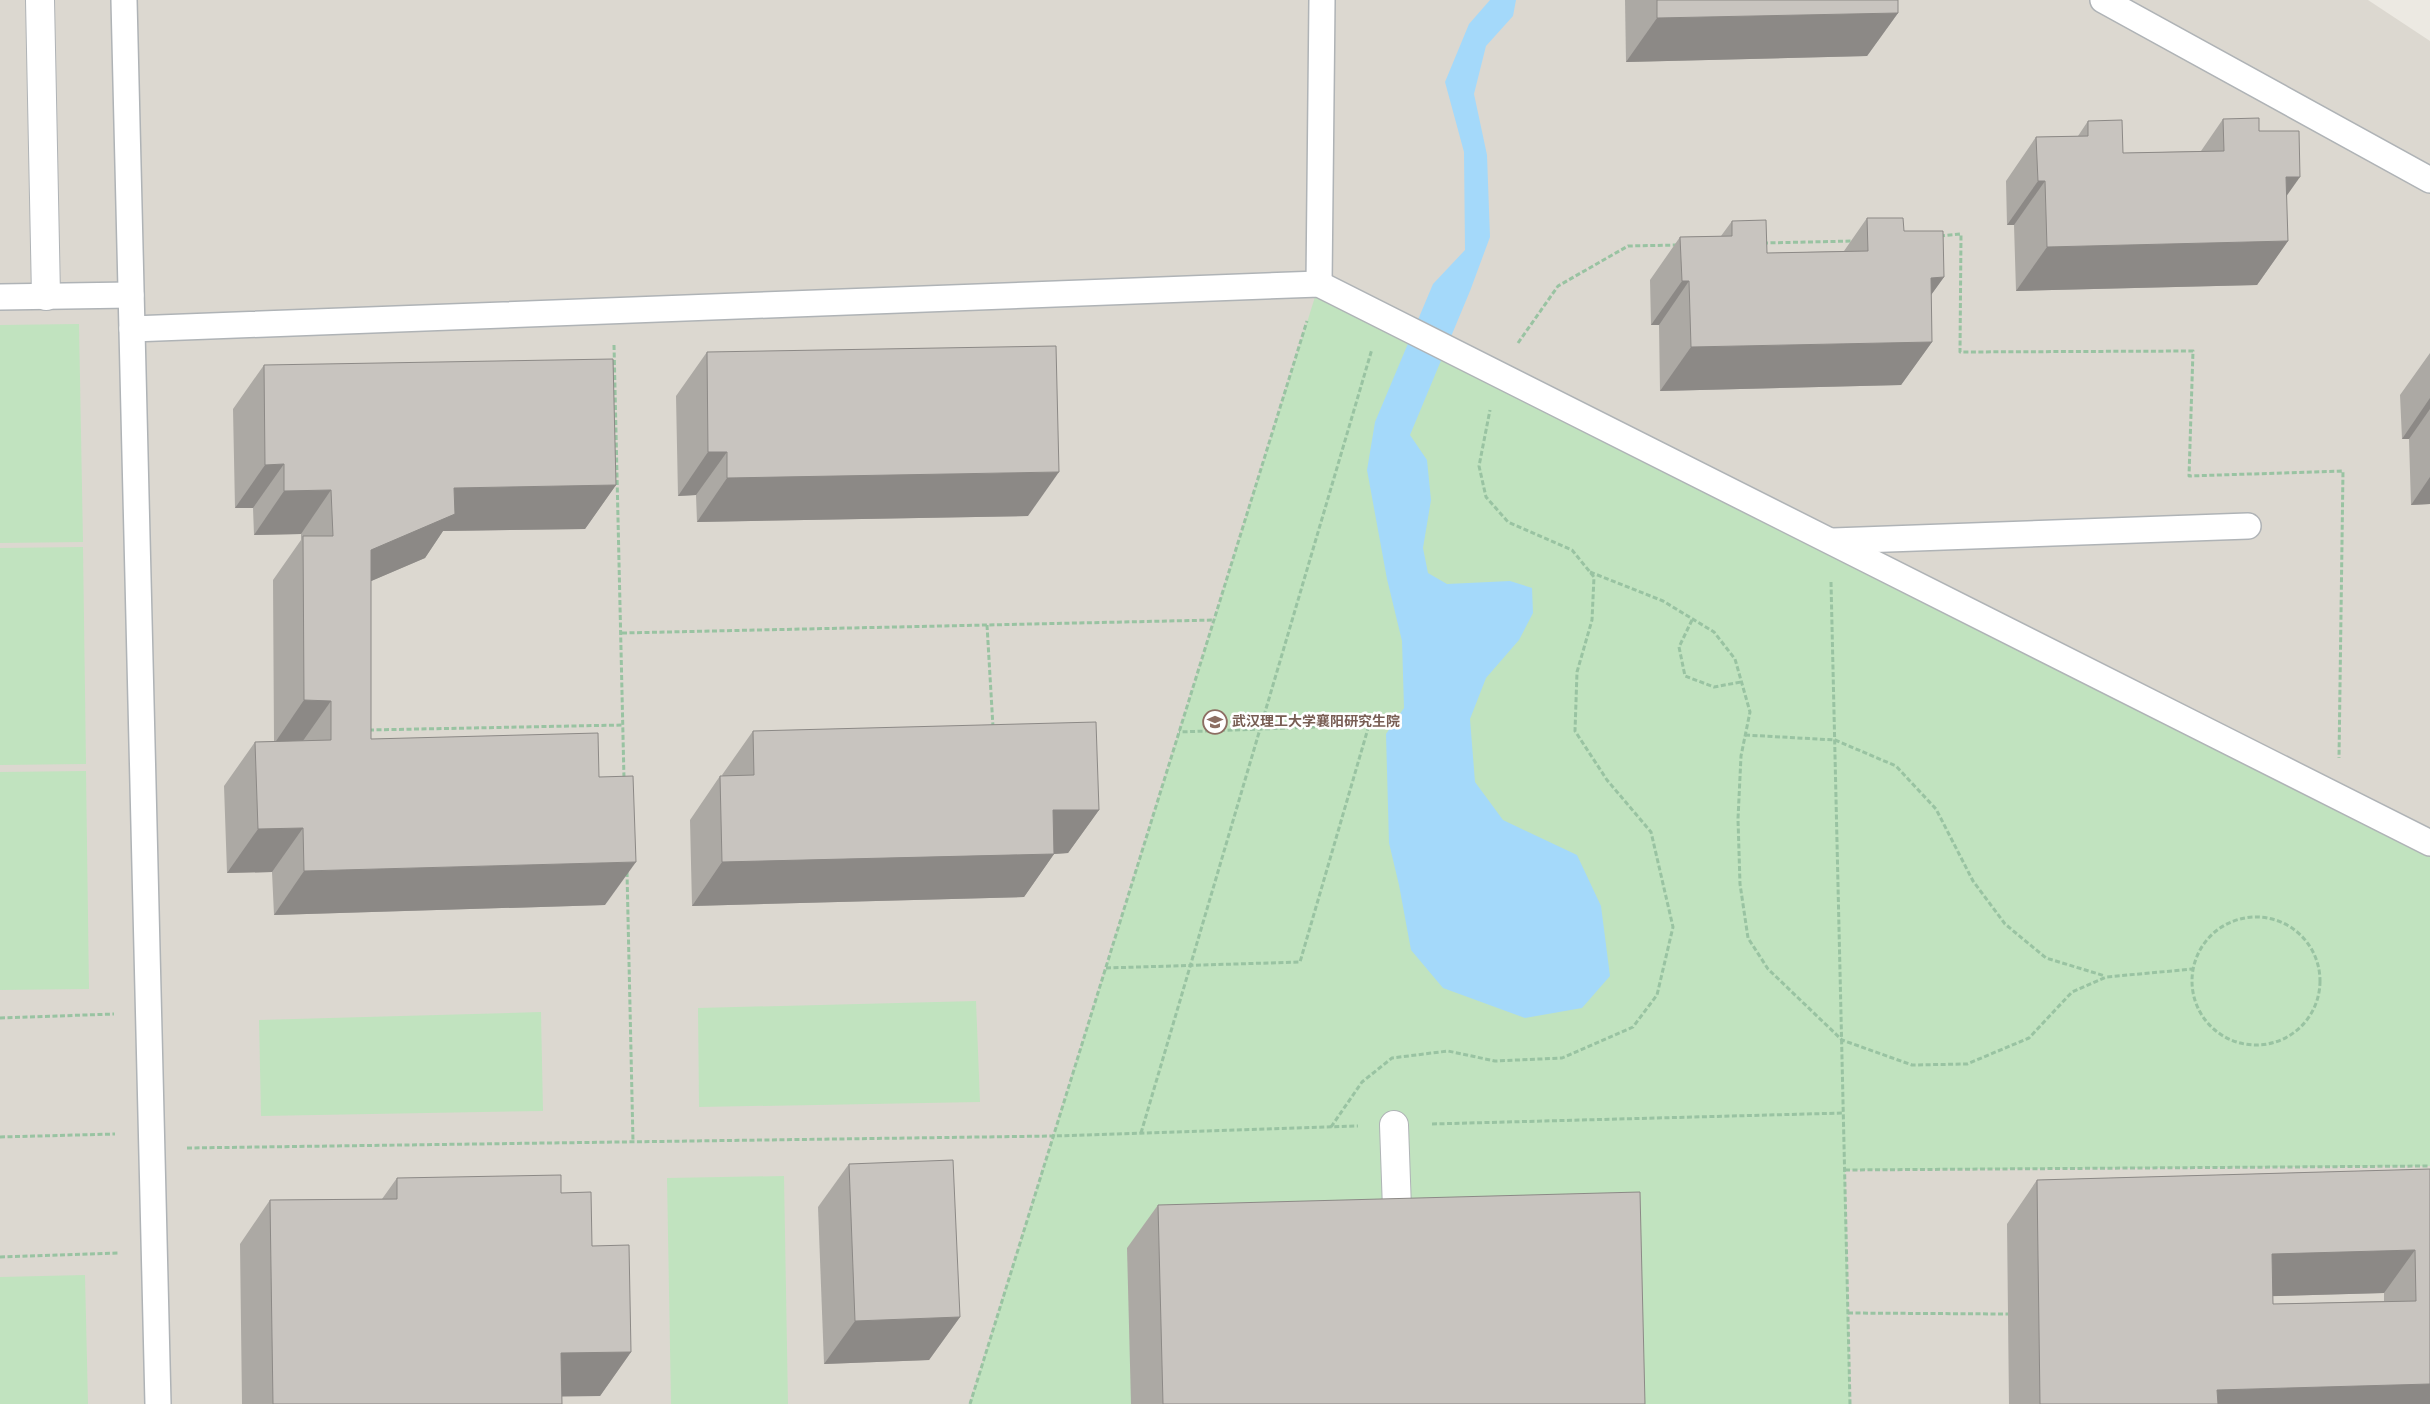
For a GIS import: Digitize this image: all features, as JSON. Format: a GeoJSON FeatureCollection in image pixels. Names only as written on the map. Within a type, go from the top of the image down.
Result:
{"type":"FeatureCollection","features":[{"type":"Feature","properties":{"kind":"street"},"geometry":{"type":"LineString","coordinates":[[40,0],[46,296]]}},
{"type":"Feature","properties":{"kind":"street"},"geometry":{"type":"LineString","coordinates":[[1394,1125],[1398,1241]]}},
{"type":"Feature","properties":{"kind":"lane"},"geometry":{"type":"LineString","coordinates":[[124,0],[158,1404]]}},
{"type":"Feature","properties":{"kind":"lane"},"geometry":{"type":"LineString","coordinates":[[1318,284],[1322,0]]}},
{"type":"Feature","properties":{"kind":"lane"},"geometry":{"type":"LineString","coordinates":[[2103,0],[2430,180]]}},
{"type":"Feature","properties":{"kind":"lane"},"geometry":{"type":"LineString","coordinates":[[132,328],[1318,284],[2430,843]]}},
{"type":"Feature","properties":{"kind":"lane"},"geometry":{"type":"LineString","coordinates":[[0,297],[131,295]]}},
{"type":"Feature","properties":{"kind":"lane"},"geometry":{"type":"LineString","coordinates":[[1830,542],[2248,526]]}},
{"type":"Feature","properties":{"kind":"path"},"geometry":{"type":"LineString","coordinates":[[1934,236],[1961,234],[1960,352],[2193,351],[2189,476],[2343,471],[2339,797]]}},
{"type":"Feature","properties":{"kind":"path"},"geometry":{"type":"LineString","coordinates":[[1754,243],[1860,240]]}},
{"type":"Feature","properties":{"kind":"path"},"geometry":{"type":"LineString","coordinates":[[1331,1127],[1362,1082],[1392,1058],[1448,1050],[1495,1061],[1562,1058],[1633,1027],[1657,994],[1673,928],[1651,832],[1607,780],[1575,731],[1577,672],[1592,620],[1594,577],[1572,550],[1508,522],[1486,497],[1480,466],[1497,374],[1558,286],[1628,246],[1686,245]]}},
{"type":"Feature","properties":{"kind":"path"},"geometry":{"type":"LineString","coordinates":[[970,1404],[1318,284]]}},
{"type":"Feature","properties":{"kind":"path"},"geometry":{"type":"LineString","coordinates":[[614,310],[624,783]]}},
{"type":"Feature","properties":{"kind":"path"},"geometry":{"type":"LineString","coordinates":[[1141,1133],[1382,315]]}},
{"type":"Feature","properties":{"kind":"path"},"geometry":{"type":"LineString","coordinates":[[1830,542],[1850,1404]]}},
{"type":"Feature","properties":{"kind":"path"},"geometry":{"type":"LineString","coordinates":[[1590,572],[1663,601],[1714,632],[1735,659],[1750,712],[1741,756],[1738,819],[1740,884],[1748,938],[1768,969],[1842,1040],[1912,1065],[1967,1064],[2029,1038],[2072,992],[2106,977],[2192,969]]}},
{"type":"Feature","properties":{"kind":"path"},"geometry":{"type":"LineString","coordinates":[[622,633],[1214,620]]}},
{"type":"Feature","properties":{"kind":"path"},"geometry":{"type":"LineString","coordinates":[[1692,620],[1679,648],[1685,676],[1714,687],[1741,682]]}},
{"type":"Feature","properties":{"kind":"path"},"geometry":{"type":"LineString","coordinates":[[987,625],[993,730]]}},
{"type":"Feature","properties":{"kind":"path"},"geometry":{"type":"LineString","coordinates":[[360,730],[623,725]]}},
{"type":"Feature","properties":{"kind":"path"},"geometry":{"type":"LineString","coordinates":[[1106,968],[1300,962],[1369,725],[1179,732]]}},
{"type":"Feature","properties":{"kind":"path"},"geometry":{"type":"LineString","coordinates":[[1745,735],[1835,740],[1896,766],[1936,810],[1973,881],[2005,924],[2046,958],[2106,977]]}},
{"type":"Feature","properties":{"kind":"path"},"geometry":{"type":"LineString","coordinates":[[627,871],[633,1142]]}},
{"type":"Feature","properties":{"kind":"path"},"geometry":{"type":"LineString","coordinates":[[2251,917],[2272,918],[2291,928],[2306,941],[2316,959],[2320,980],[2317,1001],[2307,1019],[2292,1034],[2273,1043],[2251,1044],[2230,1040],[2212,1028],[2199,1011],[2192,990],[2192,969],[2200,949],[2219,929],[2231,922],[2251,917]]}},
{"type":"Feature","properties":{"kind":"path"},"geometry":{"type":"LineString","coordinates":[[0,1018],[148,1013]]}},
{"type":"Feature","properties":{"kind":"path"},"geometry":{"type":"LineString","coordinates":[[0,1137],[151,1141],[633,1142],[1053,1136],[1844,1112]]}},
{"type":"Feature","properties":{"kind":"path"},"geometry":{"type":"LineString","coordinates":[[1845,1170],[2430,1166]]}},
{"type":"Feature","properties":{"kind":"path"},"geometry":{"type":"LineString","coordinates":[[0,1257],[154,1252]]}},
{"type":"Feature","properties":{"kind":"path"},"geometry":{"type":"LineString","coordinates":[[1848,1313],[2008,1314]]}},
{"type":"Feature","properties":{"kind":"shaded area","name":"武汉理工大学襄阳研究生院"},"geometry":{"type":"Polygon","coordinates":[[[0,0],[2368,0],[2430,41],[2430,1404],[0,1404],[0,0]]]}},
{"type":"Feature","properties":{"kind":"green space"},"geometry":{"type":"Polygon","coordinates":[[[1319,284],[2430,843],[2430,1166],[1845,1170],[1850,1404],[970,1404],[1319,284]]]}},
{"type":"Feature","properties":{"kind":"green space"},"geometry":{"type":"Polygon","coordinates":[[[79,324],[83,542],[0,543],[0,325],[79,324]]]}},
{"type":"Feature","properties":{"kind":"green space"},"geometry":{"type":"Polygon","coordinates":[[[83,547],[86,764],[0,765],[0,548],[83,547]]]}},
{"type":"Feature","properties":{"kind":"green space"},"geometry":{"type":"Polygon","coordinates":[[[86,771],[89,989],[0,990],[0,772],[86,771]]]}},
{"type":"Feature","properties":{"kind":"green space"},"geometry":{"type":"Polygon","coordinates":[[[976,1001],[980,1102],[699,1107],[698,1008],[976,1001]]]}},
{"type":"Feature","properties":{"kind":"green space"},"geometry":{"type":"Polygon","coordinates":[[[541,1012],[543,1111],[261,1116],[259,1020],[541,1012]]]}},
{"type":"Feature","properties":{"kind":"green space"},"geometry":{"type":"Polygon","coordinates":[[[784,1176],[788,1404],[671,1404],[667,1178],[784,1176]]]}},
{"type":"Feature","properties":{"kind":"green space"},"geometry":{"type":"Polygon","coordinates":[[[85,1275],[88,1404],[0,1404],[0,1277],[85,1275]]]}},
{"type":"Feature","properties":{"kind":"water"},"geometry":{"type":"Polygon","coordinates":[[[1490,0],[1516,0],[1513,16],[1486,46],[1474,94],[1487,155],[1490,237],[1470,291],[1410,435],[1427,460],[1431,500],[1423,548],[1428,573],[1447,584],[1510,581],[1532,588],[1533,613],[1519,640],[1486,678],[1470,719],[1475,782],[1503,820],[1577,855],[1601,906],[1610,976],[1582,1008],[1525,1018],[1443,988],[1411,950],[1389,843],[1386,734],[1404,708],[1402,641],[1387,579],[1367,470],[1375,422],[1433,284],[1465,250],[1464,152],[1445,82],[1469,24],[1490,0]]]}},
{"type":"Feature","properties":{"kind":"building"},"geometry":{"type":"Polygon","coordinates":[[[1657,0],[1898,0],[1898,13],[1657,18],[1657,0]]]}},
{"type":"Feature","properties":{"kind":"building"},"geometry":{"type":"Polygon","coordinates":[[[2259,118],[2259,131],[2299,131],[2300,177],[2286,177],[2288,241],[2047,247],[2045,181],[2038,181],[2036,137],[2088,136],[2088,121],[2122,120],[2123,153],[2224,151],[2223,119],[2259,118]]]}},
{"type":"Feature","properties":{"kind":"building"},"geometry":{"type":"Polygon","coordinates":[[[1867,218],[1903,218],[1904,231],[1943,231],[1944,277],[1931,278],[1932,342],[1691,347],[1689,281],[1682,281],[1680,237],[1732,236],[1732,221],[1766,220],[1767,253],[1868,251],[1867,218]]]}},
{"type":"Feature","properties":{"kind":"building"},"geometry":{"type":"Polygon","coordinates":[[[1056,346],[1059,472],[727,478],[727,452],[708,452],[707,352],[1056,346]]]}},
{"type":"Feature","properties":{"kind":"building"},"geometry":{"type":"Polygon","coordinates":[[[613,359],[616,485],[454,488],[455,514],[371,550],[371,739],[598,733],[599,777],[633,776],[636,862],[304,871],[303,828],[258,829],[255,742],[331,740],[331,701],[304,700],[303,536],[333,536],[331,490],[284,491],[284,464],[265,465],[264,365],[613,359]]]}},
{"type":"Feature","properties":{"kind":"building"},"geometry":{"type":"Polygon","coordinates":[[[1096,722],[1099,810],[1053,810],[1054,854],[722,862],[720,776],[754,775],[753,731],[1096,722]]]}},
{"type":"Feature","properties":{"kind":"building"},"geometry":{"type":"Polygon","coordinates":[[[953,1160],[960,1317],[855,1321],[849,1164],[953,1160]]]}},
{"type":"Feature","properties":{"kind":"building"},"geometry":{"type":"Polygon","coordinates":[[[2430,1169],[2430,1384],[2217,1390],[2218,1404],[2040,1404],[2037,1180],[2430,1169]],[[2415,1250],[2272,1254],[2273,1304],[2416,1301],[2415,1250]]]}},
{"type":"Feature","properties":{"kind":"building"},"geometry":{"type":"Polygon","coordinates":[[[561,1175],[561,1193],[591,1192],[592,1246],[629,1245],[631,1352],[561,1353],[562,1404],[273,1404],[270,1200],[397,1199],[397,1178],[561,1175]]]}},
{"type":"Feature","properties":{"kind":"building"},"geometry":{"type":"Polygon","coordinates":[[[1640,1192],[1645,1404],[1163,1404],[1158,1205],[1640,1192]]]}},
{"type":"Feature","properties":{"kind":"place","name":"武汉理工大学襄阳研究生院"},"geometry":{"type":"Point","coordinates":[1215,722]}}]}
